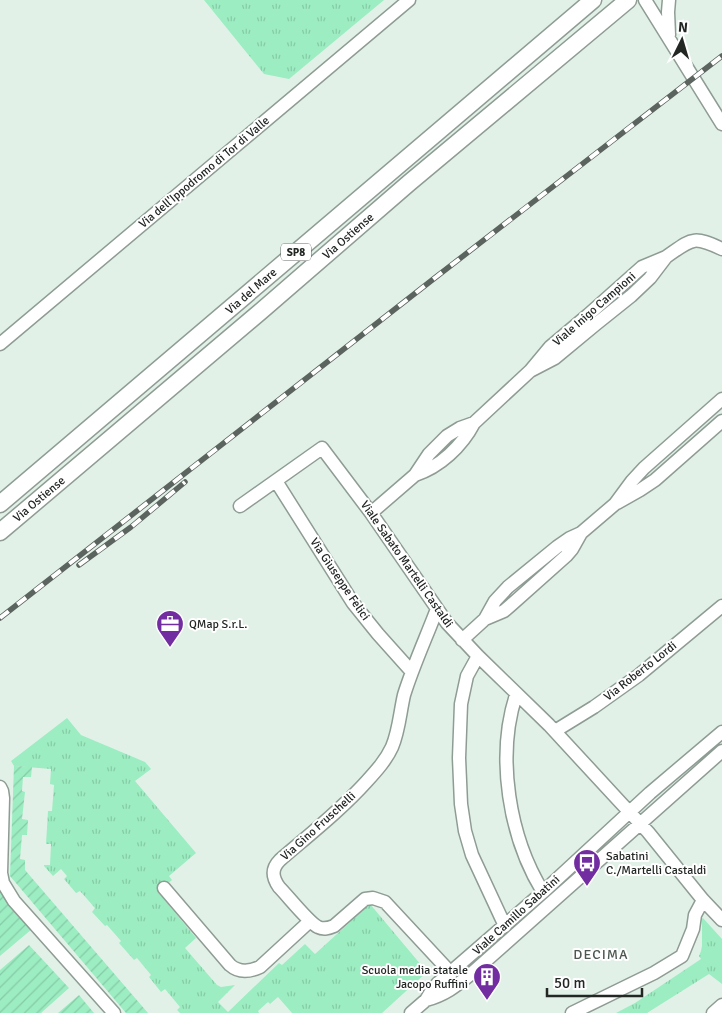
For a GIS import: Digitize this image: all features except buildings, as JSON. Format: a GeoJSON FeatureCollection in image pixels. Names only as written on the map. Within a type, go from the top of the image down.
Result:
{"type":"FeatureCollection","features":[{"type":"Feature","properties":{"kind":"main road","name":"Via del Mare"},"geometry":{"type":"LineString","coordinates":[[0,504],[593,0]]}},
{"type":"Feature","properties":{"kind":"main road","name":"Via Ostiense"},"geometry":{"type":"LineString","coordinates":[[0,532],[279,296],[409,183],[628,0]]}},
{"type":"Feature","properties":{"kind":"street","name":"Via dell'Ippodromo di Tor di Valle"},"geometry":{"type":"LineString","coordinates":[[0,344],[409,0]]}},
{"type":"Feature","properties":{"kind":"street"},"geometry":{"type":"LineString","coordinates":[[645,0],[722,124]]}},
{"type":"Feature","properties":{"kind":"street"},"geometry":{"type":"LineString","coordinates":[[669,0],[669,37]]}},
{"type":"Feature","properties":{"kind":"street","name":"Viale Inigo Campioni"},"geometry":{"type":"LineString","coordinates":[[371,514],[415,475],[429,470],[440,462],[460,444],[474,423],[530,371],[555,358],[632,296],[650,278],[666,257],[692,240],[699,240],[722,250]]}},
{"type":"Feature","properties":{"kind":"street"},"geometry":{"type":"LineString","coordinates":[[462,640],[485,619],[504,610],[516,601],[566,556],[581,534],[615,504],[640,472],[722,400]]}},
{"type":"Feature","properties":{"kind":"street"},"geometry":{"type":"LineString","coordinates":[[615,504],[655,480],[722,421]]}},
{"type":"Feature","properties":{"kind":"street","name":"Viale Sabato Martelli Castaldi"},"geometry":{"type":"LineString","coordinates":[[240,506],[322,448],[371,514],[447,623],[516,695],[555,731],[640,823],[703,900],[722,920]]}},
{"type":"Feature","properties":{"kind":"street","name":"Via Giuseppe Felici"},"geometry":{"type":"LineString","coordinates":[[276,481],[353,603],[412,672]]}},
{"type":"Feature","properties":{"kind":"street","name":"Via Roberto Lordi"},"geometry":{"type":"LineString","coordinates":[[555,731],[594,707],[638,675],[722,606]]}},
{"type":"Feature","properties":{"kind":"street","name":"Via Gino Fruschelli"},"geometry":{"type":"LineString","coordinates":[[310,921],[277,884],[273,874],[275,866],[357,792],[383,762],[394,740],[404,695],[437,609]]}},
{"type":"Feature","properties":{"kind":"street"},"geometry":{"type":"LineString","coordinates":[[478,656],[467,676],[461,704],[459,765],[461,804],[465,831],[472,855],[505,926]]}},
{"type":"Feature","properties":{"kind":"street"},"geometry":{"type":"LineString","coordinates":[[516,695],[507,745],[509,792],[514,820],[528,865],[543,892]]}},
{"type":"Feature","properties":{"kind":"street","name":"Viale Camillo Sabatini"},"geometry":{"type":"LineString","coordinates":[[412,1013],[426,1000],[437,984],[543,892],[650,793],[722,732]]}},
{"type":"Feature","properties":{"kind":"street","name":"Viale Camillo Sabatini"},"geometry":{"type":"LineString","coordinates":[[426,1000],[447,992],[472,974],[722,751]]}},
{"type":"Feature","properties":{"kind":"street"},"geometry":{"type":"LineString","coordinates":[[0,787],[3,798],[1,873],[3,883],[14,901],[114,1013]]}},
{"type":"Feature","properties":{"kind":"street"},"geometry":{"type":"LineString","coordinates":[[164,888],[230,965],[242,971],[260,967],[310,921],[320,928],[331,928],[366,898],[369,898],[385,902],[451,973]]}},
{"type":"Feature","properties":{"kind":"street"},"geometry":{"type":"LineString","coordinates":[[572,1013],[654,973],[682,956],[703,900]]}},
{"type":"Feature","properties":{"kind":"street"},"geometry":{"type":"LineString","coordinates":[[714,1013],[722,1006]]}},
{"type":"Feature","properties":{"kind":"green space"},"geometry":{"type":"Polygon","coordinates":[[[204,0],[384,0],[289,79],[264,74],[204,0]]]}},
{"type":"Feature","properties":{"kind":"green space"},"geometry":{"type":"Polygon","coordinates":[[[67,718],[81,735],[145,762],[151,769],[135,781],[196,853],[169,876],[172,880],[158,892],[196,938],[185,948],[217,985],[221,987],[235,985],[218,1002],[228,1012],[279,963],[282,965],[305,944],[315,954],[370,904],[427,972],[382,1013],[292,1013],[278,997],[270,1004],[268,1002],[258,1011],[259,1013],[180,1013],[177,1010],[180,1007],[165,989],[161,992],[149,977],[151,975],[137,958],[134,960],[107,925],[105,926],[92,912],[95,908],[80,891],[76,893],[64,879],[67,876],[61,869],[53,876],[44,866],[50,865],[51,844],[46,844],[48,811],[52,811],[54,785],[50,784],[51,769],[14,766],[11,761],[67,718]]]}},
{"type":"Feature","properties":{"kind":"green space"},"geometry":{"type":"Polygon","coordinates":[[[14,766],[32,767],[31,777],[23,777],[22,791],[25,792],[22,819],[28,820],[27,835],[22,835],[20,859],[25,860],[25,870],[148,1013],[126,1013],[10,876],[14,766]]]}},
{"type":"Feature","properties":{"kind":"green space"},"geometry":{"type":"Polygon","coordinates":[[[0,890],[32,929],[0,956],[0,890]]]}},
{"type":"Feature","properties":{"kind":"green space"},"geometry":{"type":"Polygon","coordinates":[[[703,918],[722,939],[722,984],[709,974],[647,1013],[616,1013],[635,1003],[701,959],[699,956],[702,946],[703,918]]]}},
{"type":"Feature","properties":{"kind":"green space"},"geometry":{"type":"Polygon","coordinates":[[[29,945],[69,988],[41,1013],[0,1013],[0,970],[29,945]]]}},
{"type":"Feature","properties":{"kind":"green space"},"geometry":{"type":"Polygon","coordinates":[[[79,995],[94,1013],[58,1013],[79,995]]]}},
{"type":"Feature","properties":{"kind":"railway"},"geometry":{"type":"LineString","coordinates":[[0,618],[722,56]]}},
{"type":"Feature","properties":{"kind":"railway"},"geometry":{"type":"LineString","coordinates":[[79,565],[131,527],[185,482]]}},
{"type":"Feature","properties":{"kind":"place","name":"QMap S.r.L."},"geometry":{"type":"Point","coordinates":[170,648]}},
{"type":"Feature","properties":{"kind":"place","name":"Sabatini C./Martelli Castaldi"},"geometry":{"type":"Point","coordinates":[587,887]}},
{"type":"Feature","properties":{"kind":"place","name":"Scuola media statale Jacopo Ruffini"},"geometry":{"type":"Point","coordinates":[487,1001]}},
{"type":"Feature","properties":{"kind":"district","name":"DECIMA"},"geometry":{"type":"Point","coordinates":[601,954]}}]}
